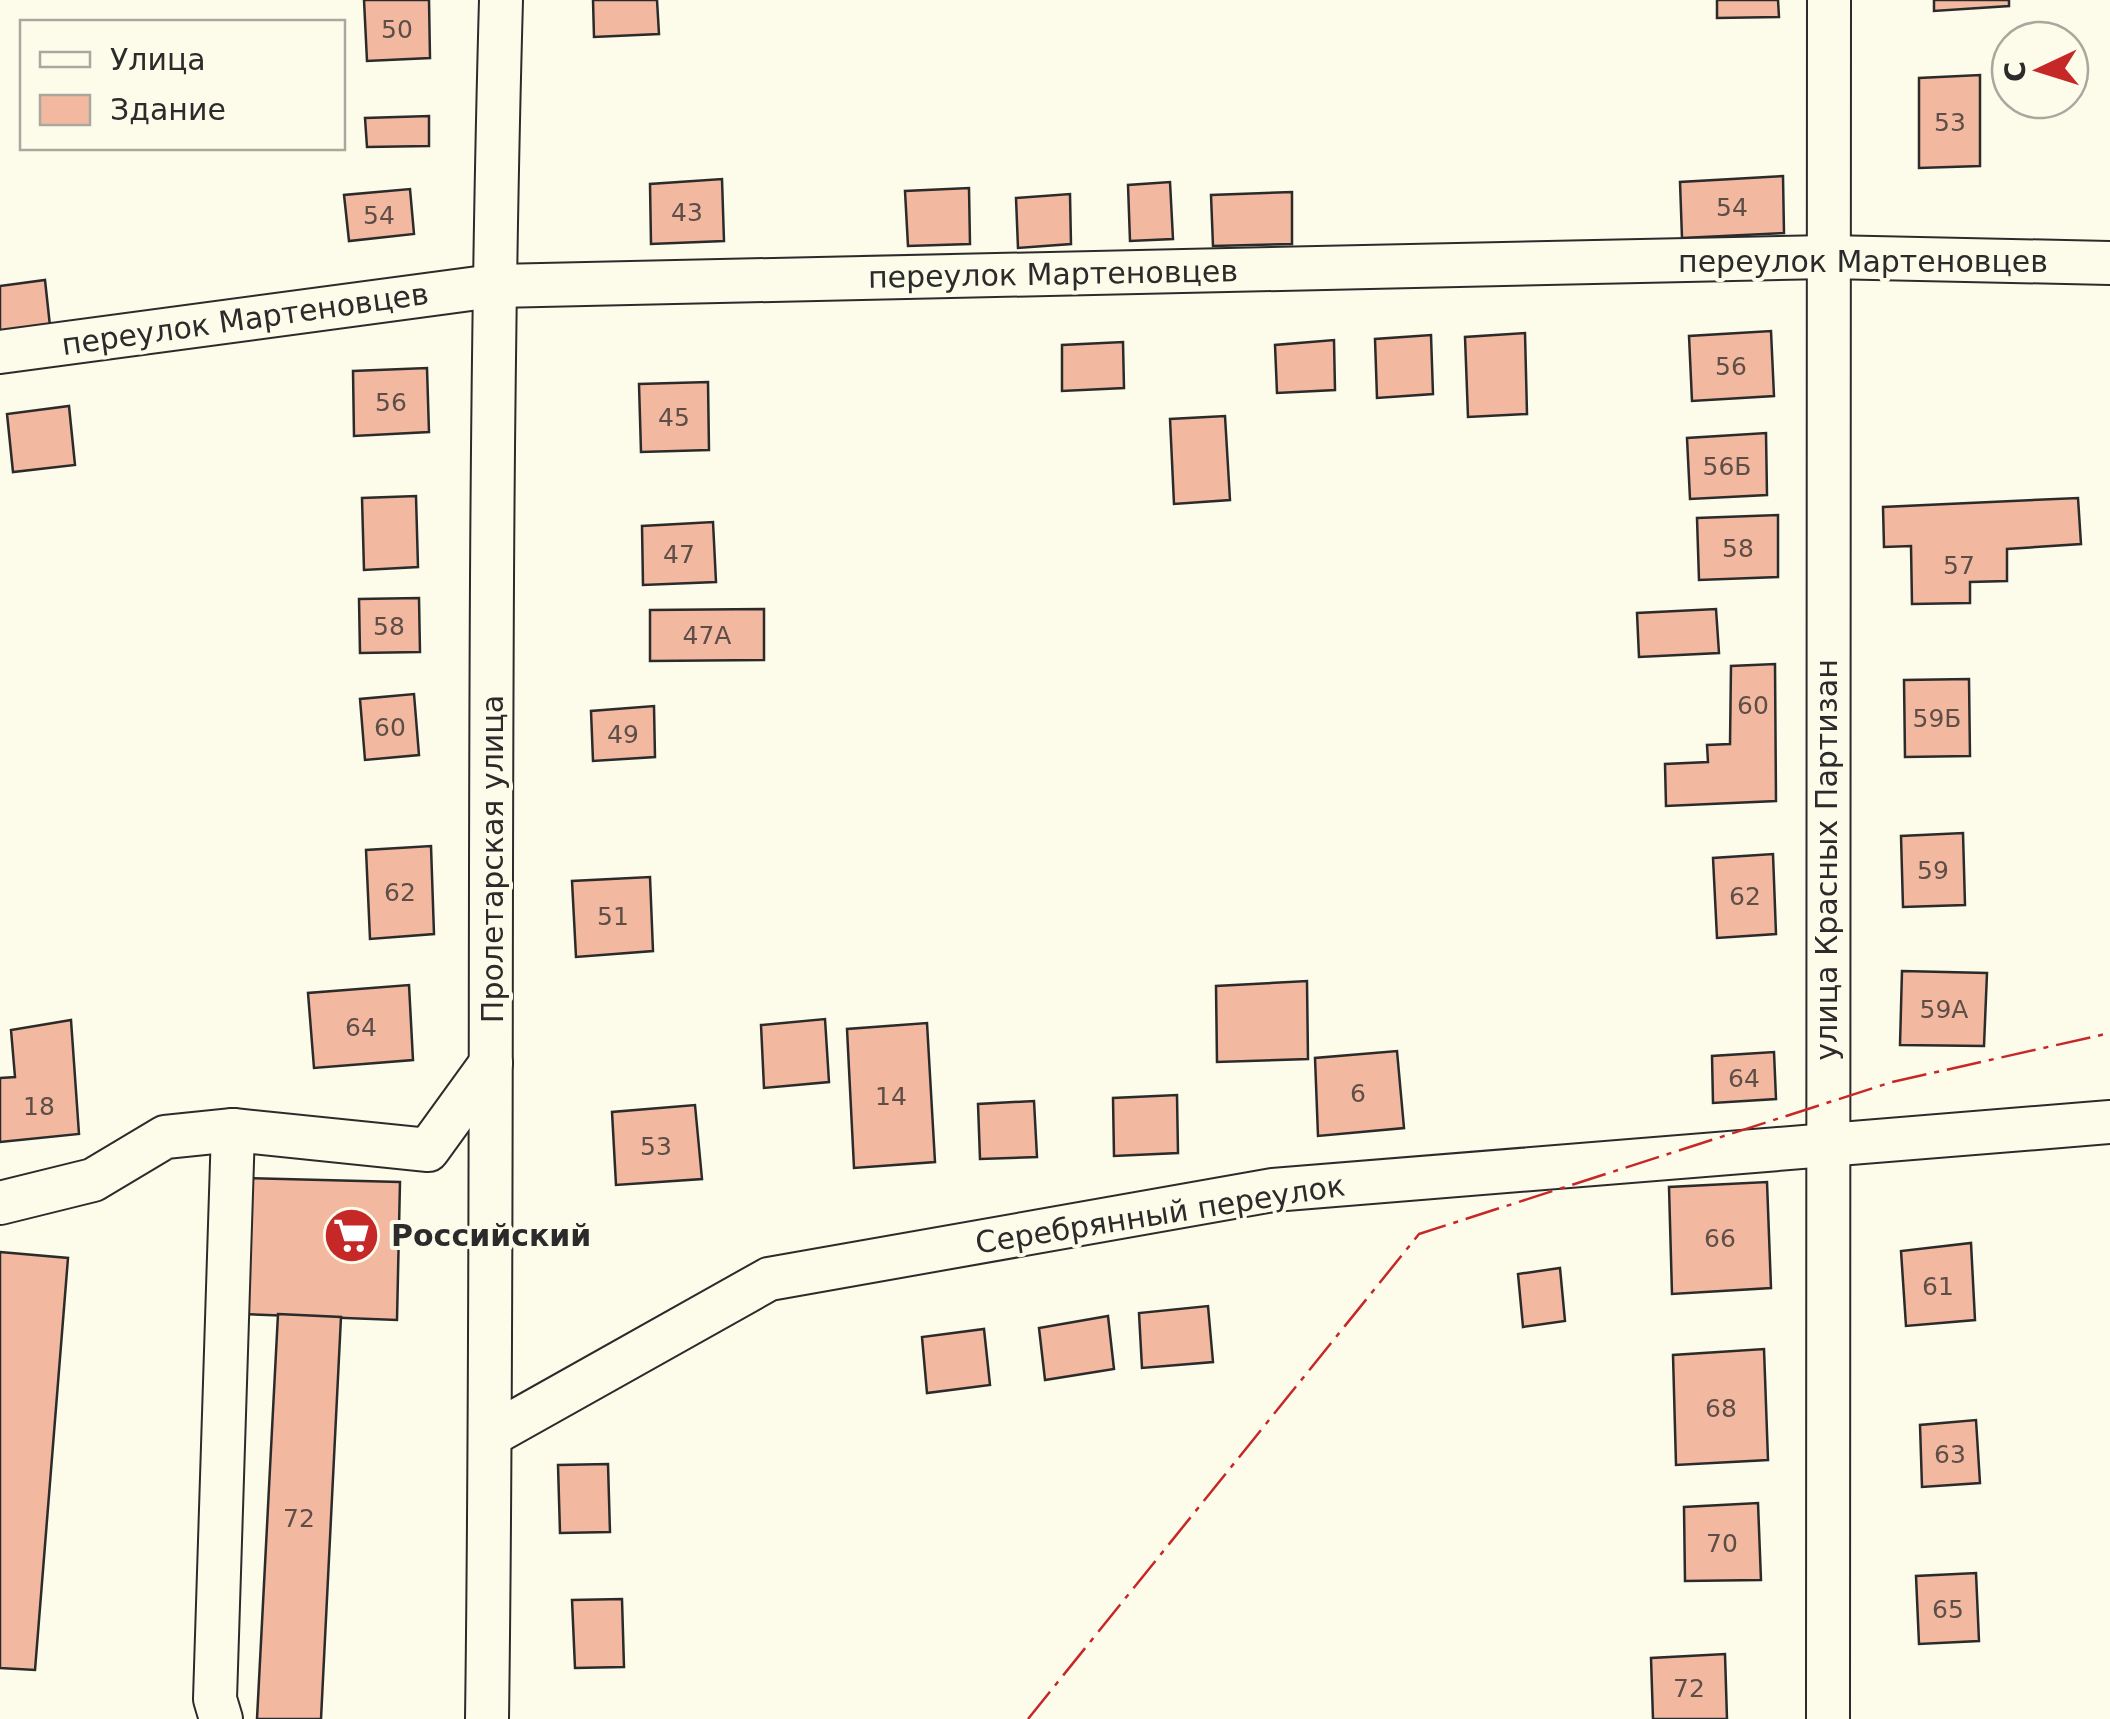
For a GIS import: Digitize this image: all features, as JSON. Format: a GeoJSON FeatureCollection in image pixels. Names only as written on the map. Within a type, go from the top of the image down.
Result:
{"type":"FeatureCollection","features":[{"type":"Feature","properties":{"kind":"street","name":"Пролетарская улица"},"geometry":{"type":"LineString","coordinates":[[486,1719],[493,286],[502,0]]}},
{"type":"Feature","properties":{"kind":"street","name":"улица Красных Партизан"},"geometry":{"type":"LineString","coordinates":[[1828,1719],[1829,0]]}},
{"type":"Feature","properties":{"kind":"street","name":"переулок Мартеновцев"},"geometry":{"type":"LineString","coordinates":[[0,352],[493,286],[1828,257],[2110,263]]}},
{"type":"Feature","properties":{"kind":"street"},"geometry":{"type":"LineString","coordinates":[[0,1203],[94,1180],[165,1137],[232,1130],[428,1150],[491,1062]]}},
{"type":"Feature","properties":{"kind":"street","name":"Серебрянный переулок"},"geometry":{"type":"LineString","coordinates":[[490,1435],[769,1279],[1273,1190],[2110,1122]]}},
{"type":"Feature","properties":{"kind":"street"},"geometry":{"type":"LineString","coordinates":[[221,1719],[216,1700],[232,1130]]}},
{"type":"Feature","properties":{"kind":"building"},"geometry":{"type":"Polygon","coordinates":[[[364,0],[429,0],[430,58],[367,61],[364,0]]]}},
{"type":"Feature","properties":{"kind":"building"},"geometry":{"type":"Polygon","coordinates":[[[593,0],[657,0],[659,34],[594,37],[593,0]]]}},
{"type":"Feature","properties":{"kind":"building"},"geometry":{"type":"Polygon","coordinates":[[[1717,0],[1778,0],[1779,17],[1717,18],[1717,0]]]}},
{"type":"Feature","properties":{"kind":"building"},"geometry":{"type":"Polygon","coordinates":[[[1934,0],[2009,0],[2009,6],[1934,11],[1934,0]]]}},
{"type":"Feature","properties":{"kind":"building"},"geometry":{"type":"Polygon","coordinates":[[[1980,75],[1980,166],[1919,168],[1919,78],[1980,75]]]}},
{"type":"Feature","properties":{"kind":"building"},"geometry":{"type":"Polygon","coordinates":[[[429,116],[429,146],[367,147],[365,118],[429,116]]]}},
{"type":"Feature","properties":{"kind":"building"},"geometry":{"type":"Polygon","coordinates":[[[1783,176],[1784,233],[1682,238],[1680,182],[1783,176]]]}},
{"type":"Feature","properties":{"kind":"building"},"geometry":{"type":"Polygon","coordinates":[[[722,179],[724,241],[651,244],[650,184],[722,179]]]}},
{"type":"Feature","properties":{"kind":"building"},"geometry":{"type":"Polygon","coordinates":[[[1170,182],[1173,239],[1130,241],[1128,185],[1170,182]]]}},
{"type":"Feature","properties":{"kind":"building"},"geometry":{"type":"Polygon","coordinates":[[[969,188],[970,244],[908,246],[905,191],[969,188]]]}},
{"type":"Feature","properties":{"kind":"building"},"geometry":{"type":"Polygon","coordinates":[[[410,189],[414,234],[349,241],[344,195],[410,189]]]}},
{"type":"Feature","properties":{"kind":"building"},"geometry":{"type":"Polygon","coordinates":[[[1292,192],[1292,244],[1213,246],[1211,195],[1292,192]]]}},
{"type":"Feature","properties":{"kind":"building"},"geometry":{"type":"Polygon","coordinates":[[[1070,194],[1071,244],[1018,248],[1016,198],[1070,194]]]}},
{"type":"Feature","properties":{"kind":"building"},"geometry":{"type":"Polygon","coordinates":[[[45,280],[50,326],[0,332],[0,286],[45,280]]]}},
{"type":"Feature","properties":{"kind":"building"},"geometry":{"type":"Polygon","coordinates":[[[1771,331],[1774,396],[1692,401],[1689,336],[1771,331]]]}},
{"type":"Feature","properties":{"kind":"building"},"geometry":{"type":"Polygon","coordinates":[[[1525,333],[1527,414],[1468,417],[1465,337],[1525,333]]]}},
{"type":"Feature","properties":{"kind":"building"},"geometry":{"type":"Polygon","coordinates":[[[1431,335],[1433,394],[1377,398],[1375,339],[1431,335]]]}},
{"type":"Feature","properties":{"kind":"building"},"geometry":{"type":"Polygon","coordinates":[[[1334,340],[1335,390],[1277,393],[1275,345],[1334,340]]]}},
{"type":"Feature","properties":{"kind":"building"},"geometry":{"type":"Polygon","coordinates":[[[1123,342],[1124,388],[1062,391],[1062,345],[1123,342]]]}},
{"type":"Feature","properties":{"kind":"building"},"geometry":{"type":"Polygon","coordinates":[[[427,368],[429,432],[354,436],[353,371],[427,368]]]}},
{"type":"Feature","properties":{"kind":"building"},"geometry":{"type":"Polygon","coordinates":[[[708,382],[709,450],[641,452],[639,384],[708,382]]]}},
{"type":"Feature","properties":{"kind":"building"},"geometry":{"type":"Polygon","coordinates":[[[69,406],[75,465],[13,472],[7,414],[69,406]]]}},
{"type":"Feature","properties":{"kind":"building"},"geometry":{"type":"Polygon","coordinates":[[[1225,416],[1230,500],[1174,504],[1170,419],[1225,416]]]}},
{"type":"Feature","properties":{"kind":"building"},"geometry":{"type":"Polygon","coordinates":[[[1766,433],[1767,495],[1690,499],[1687,438],[1766,433]]]}},
{"type":"Feature","properties":{"kind":"building"},"geometry":{"type":"Polygon","coordinates":[[[416,496],[418,567],[364,570],[362,498],[416,496]]]}},
{"type":"Feature","properties":{"kind":"building"},"geometry":{"type":"Polygon","coordinates":[[[2078,498],[2081,544],[2007,549],[2007,581],[1970,582],[1970,603],[1912,604],[1911,546],[1884,547],[1883,507],[2078,498]]]}},
{"type":"Feature","properties":{"kind":"building"},"geometry":{"type":"Polygon","coordinates":[[[1778,515],[1778,577],[1699,580],[1697,518],[1778,515]]]}},
{"type":"Feature","properties":{"kind":"building"},"geometry":{"type":"Polygon","coordinates":[[[713,522],[716,582],[643,585],[642,526],[713,522]]]}},
{"type":"Feature","properties":{"kind":"building"},"geometry":{"type":"Polygon","coordinates":[[[419,598],[420,652],[360,653],[359,599],[419,598]]]}},
{"type":"Feature","properties":{"kind":"building"},"geometry":{"type":"Polygon","coordinates":[[[764,609],[764,660],[650,661],[650,610],[764,609]]]}},
{"type":"Feature","properties":{"kind":"building"},"geometry":{"type":"Polygon","coordinates":[[[1716,609],[1719,653],[1639,657],[1637,613],[1716,609]]]}},
{"type":"Feature","properties":{"kind":"building"},"geometry":{"type":"Polygon","coordinates":[[[1775,664],[1776,801],[1666,806],[1665,764],[1708,762],[1707,745],[1730,744],[1731,666],[1775,664]]]}},
{"type":"Feature","properties":{"kind":"building"},"geometry":{"type":"Polygon","coordinates":[[[1969,679],[1970,756],[1905,757],[1904,680],[1969,679]]]}},
{"type":"Feature","properties":{"kind":"building"},"geometry":{"type":"Polygon","coordinates":[[[414,694],[419,755],[365,760],[360,699],[414,694]]]}},
{"type":"Feature","properties":{"kind":"building"},"geometry":{"type":"Polygon","coordinates":[[[654,706],[655,757],[593,761],[591,711],[654,706]]]}},
{"type":"Feature","properties":{"kind":"building"},"geometry":{"type":"Polygon","coordinates":[[[1963,833],[1965,905],[1903,907],[1901,836],[1963,833]]]}},
{"type":"Feature","properties":{"kind":"building"},"geometry":{"type":"Polygon","coordinates":[[[431,846],[434,934],[370,939],[366,850],[431,846]]]}},
{"type":"Feature","properties":{"kind":"building"},"geometry":{"type":"Polygon","coordinates":[[[1773,854],[1776,934],[1717,938],[1713,858],[1773,854]]]}},
{"type":"Feature","properties":{"kind":"building"},"geometry":{"type":"Polygon","coordinates":[[[650,877],[653,951],[576,957],[572,881],[650,877]]]}},
{"type":"Feature","properties":{"kind":"building"},"geometry":{"type":"Polygon","coordinates":[[[1902,971],[1987,973],[1984,1046],[1900,1045],[1902,971]]]}},
{"type":"Feature","properties":{"kind":"building"},"geometry":{"type":"Polygon","coordinates":[[[1307,981],[1308,1059],[1217,1062],[1216,986],[1307,981]]]}},
{"type":"Feature","properties":{"kind":"building"},"geometry":{"type":"Polygon","coordinates":[[[409,985],[413,1060],[314,1068],[308,993],[409,985]]]}},
{"type":"Feature","properties":{"kind":"building"},"geometry":{"type":"Polygon","coordinates":[[[825,1019],[829,1082],[764,1088],[761,1025],[825,1019]]]}},
{"type":"Feature","properties":{"kind":"building"},"geometry":{"type":"Polygon","coordinates":[[[71,1020],[79,1134],[0,1142],[0,1078],[15,1077],[11,1030],[71,1020]]]}},
{"type":"Feature","properties":{"kind":"building"},"geometry":{"type":"Polygon","coordinates":[[[927,1023],[935,1162],[854,1168],[847,1029],[927,1023]]]}},
{"type":"Feature","properties":{"kind":"building"},"geometry":{"type":"Polygon","coordinates":[[[1397,1051],[1404,1128],[1318,1136],[1315,1058],[1397,1051]]]}},
{"type":"Feature","properties":{"kind":"building"},"geometry":{"type":"Polygon","coordinates":[[[1774,1052],[1776,1099],[1713,1103],[1712,1056],[1774,1052]]]}},
{"type":"Feature","properties":{"kind":"building"},"geometry":{"type":"Polygon","coordinates":[[[1177,1095],[1178,1153],[1114,1156],[1113,1098],[1177,1095]]]}},
{"type":"Feature","properties":{"kind":"building"},"geometry":{"type":"Polygon","coordinates":[[[1034,1101],[1037,1157],[980,1159],[978,1104],[1034,1101]]]}},
{"type":"Feature","properties":{"kind":"building"},"geometry":{"type":"Polygon","coordinates":[[[695,1105],[702,1179],[616,1185],[612,1112],[695,1105]]]}},
{"type":"Feature","properties":{"kind":"building"},"geometry":{"type":"Polygon","coordinates":[[[245,1178],[400,1182],[397,1320],[240,1314],[245,1178]]]}},
{"type":"Feature","properties":{"kind":"building"},"geometry":{"type":"Polygon","coordinates":[[[1767,1182],[1771,1288],[1672,1294],[1669,1187],[1767,1182]]]}},
{"type":"Feature","properties":{"kind":"building"},"geometry":{"type":"Polygon","coordinates":[[[1971,1243],[1975,1320],[1906,1326],[1901,1251],[1971,1243]]]}},
{"type":"Feature","properties":{"kind":"building"},"geometry":{"type":"Polygon","coordinates":[[[0,1252],[68,1258],[35,1670],[0,1668],[0,1252]]]}},
{"type":"Feature","properties":{"kind":"building"},"geometry":{"type":"Polygon","coordinates":[[[1560,1268],[1565,1321],[1523,1327],[1518,1274],[1560,1268]]]}},
{"type":"Feature","properties":{"kind":"building"},"geometry":{"type":"Polygon","coordinates":[[[1208,1306],[1213,1362],[1142,1368],[1139,1313],[1208,1306]]]}},
{"type":"Feature","properties":{"kind":"building"},"geometry":{"type":"Polygon","coordinates":[[[278,1314],[341,1317],[321,1719],[257,1719],[278,1314]]]}},
{"type":"Feature","properties":{"kind":"building"},"geometry":{"type":"Polygon","coordinates":[[[1108,1316],[1114,1369],[1045,1380],[1039,1328],[1108,1316]]]}},
{"type":"Feature","properties":{"kind":"building"},"geometry":{"type":"Polygon","coordinates":[[[984,1329],[990,1385],[927,1393],[922,1337],[984,1329]]]}},
{"type":"Feature","properties":{"kind":"building"},"geometry":{"type":"Polygon","coordinates":[[[1764,1349],[1768,1460],[1676,1465],[1673,1355],[1764,1349]]]}},
{"type":"Feature","properties":{"kind":"building"},"geometry":{"type":"Polygon","coordinates":[[[1976,1420],[1980,1483],[1922,1487],[1920,1425],[1976,1420]]]}},
{"type":"Feature","properties":{"kind":"building"},"geometry":{"type":"Polygon","coordinates":[[[608,1464],[610,1532],[560,1533],[558,1465],[608,1464]]]}},
{"type":"Feature","properties":{"kind":"building"},"geometry":{"type":"Polygon","coordinates":[[[1758,1503],[1761,1580],[1685,1581],[1684,1507],[1758,1503]]]}},
{"type":"Feature","properties":{"kind":"building"},"geometry":{"type":"Polygon","coordinates":[[[1976,1573],[1979,1641],[1919,1644],[1916,1576],[1976,1573]]]}},
{"type":"Feature","properties":{"kind":"building"},"geometry":{"type":"Polygon","coordinates":[[[622,1599],[624,1667],[575,1668],[572,1600],[622,1599]]]}},
{"type":"Feature","properties":{"kind":"building"},"geometry":{"type":"Polygon","coordinates":[[[1725,1654],[1727,1719],[1653,1719],[1651,1658],[1725,1654]]]}},
{"type":"Feature","properties":{"kind":"power"},"geometry":{"type":"LineString","coordinates":[[1028,1719],[1419,1234],[1892,1082],[2110,1033]]}},
{"type":"Feature","properties":{"kind":"place","name":"Российский"},"geometry":{"type":"Point","coordinates":[352,1235]}}]}
